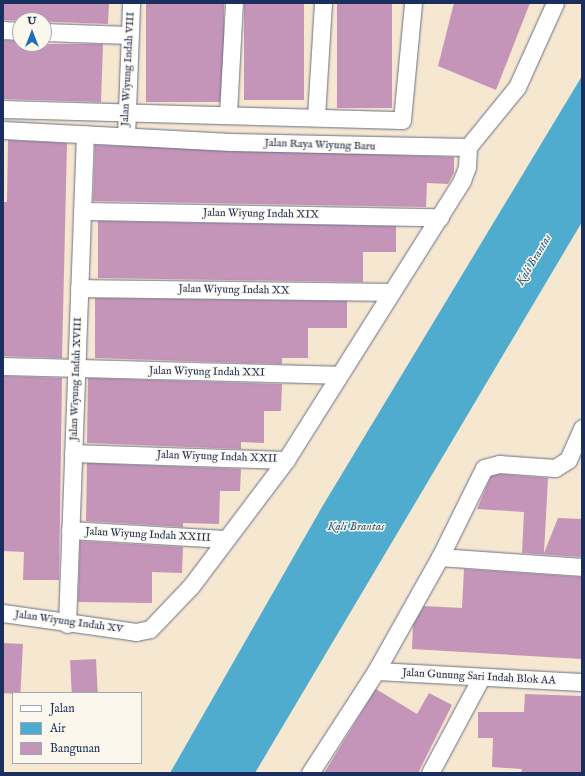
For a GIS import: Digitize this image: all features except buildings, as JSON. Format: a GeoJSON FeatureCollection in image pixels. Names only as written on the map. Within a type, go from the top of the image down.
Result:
{"type":"FeatureCollection","features":[{"type":"Feature","properties":{"kind":"street","name":"Jalan Wiyung Indah VIII"},"geometry":{"type":"LineString","coordinates":[[126,136],[131,3]]}},
{"type":"Feature","properties":{"kind":"street"},"geometry":{"type":"LineString","coordinates":[[228,113],[234,3]]}},
{"type":"Feature","properties":{"kind":"street"},"geometry":{"type":"LineString","coordinates":[[316,117],[323,3]]}},
{"type":"Feature","properties":{"kind":"street"},"geometry":{"type":"LineString","coordinates":[[3,109],[228,113],[402,120],[413,3]]}},
{"type":"Feature","properties":{"kind":"street"},"geometry":{"type":"LineString","coordinates":[[468,147],[517,87],[555,3]]}},
{"type":"Feature","properties":{"kind":"street"},"geometry":{"type":"LineString","coordinates":[[52,32],[129,36]]}},
{"type":"Feature","properties":{"kind":"street","name":"Jalan Raya Wiyung Baru"},"geometry":{"type":"LineString","coordinates":[[3,130],[399,147],[468,147]]}},
{"type":"Feature","properties":{"kind":"street","name":"Jalan Wiyung Indah XVIII"},"geometry":{"type":"LineString","coordinates":[[67,624],[85,134]]}},
{"type":"Feature","properties":{"kind":"street","name":"Jalan Wiyung Indah XXII"},"geometry":{"type":"LineString","coordinates":[[73,453],[286,460],[389,292],[440,217],[464,174],[468,147]]}},
{"type":"Feature","properties":{"kind":"street","name":"Jalan Wiyung Indah XIX"},"geometry":{"type":"LineString","coordinates":[[82,211],[440,217]]}},
{"type":"Feature","properties":{"kind":"street","name":"Jalan Wiyung Indah XX"},"geometry":{"type":"LineString","coordinates":[[79,288],[389,292]]}},
{"type":"Feature","properties":{"kind":"street","name":"Jalan Wiyung Indah XXI"},"geometry":{"type":"LineString","coordinates":[[3,366],[337,375]]}},
{"type":"Feature","properties":{"kind":"street"},"geometry":{"type":"LineString","coordinates":[[310,773],[376,671],[440,557],[485,466],[555,468],[568,460],[582,428]]}},
{"type":"Feature","properties":{"kind":"street"},"geometry":{"type":"LineString","coordinates":[[225,539],[286,460]]}},
{"type":"Feature","properties":{"kind":"street","name":"Jalan Wiyung Indah XXIII"},"geometry":{"type":"LineString","coordinates":[[70,530],[225,539]]}},
{"type":"Feature","properties":{"kind":"street","name":"Jalan Wiyung Indah XV"},"geometry":{"type":"LineString","coordinates":[[3,613],[67,624],[136,632],[156,625],[191,586],[225,539]]}},
{"type":"Feature","properties":{"kind":"street"},"geometry":{"type":"LineString","coordinates":[[440,557],[582,567]]}},
{"type":"Feature","properties":{"kind":"street","name":"Jalan Gunung Sari Indah Blok AA"},"geometry":{"type":"LineString","coordinates":[[376,671],[481,678],[582,682]]}},
{"type":"Feature","properties":{"kind":"street"},"geometry":{"type":"LineString","coordinates":[[430,773],[481,678]]}},
{"type":"Feature","properties":{"kind":"water","name":"Kali Brantas"},"geometry":{"type":"Polygon","coordinates":[[[582,76],[582,222],[255,773],[170,773],[322,507],[582,76]]]}}]}
